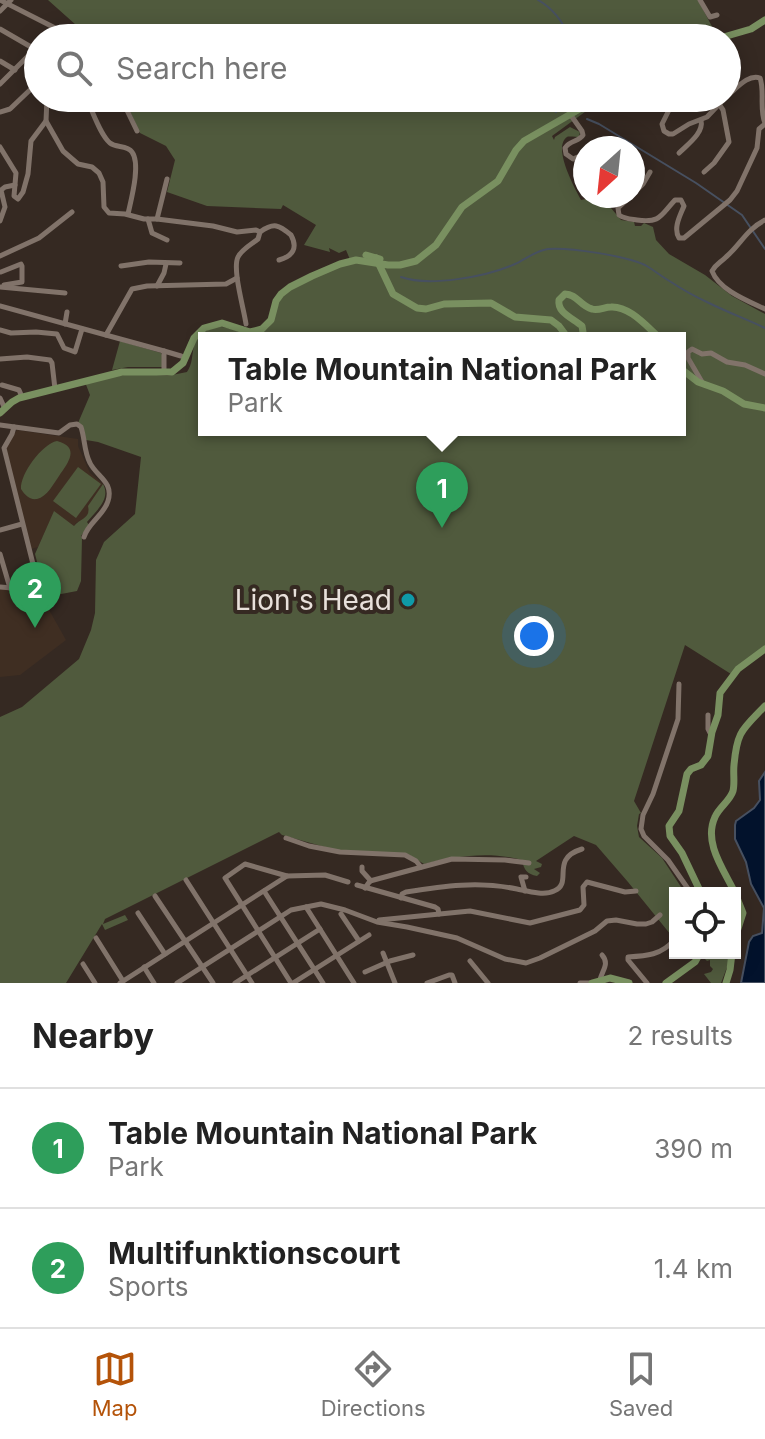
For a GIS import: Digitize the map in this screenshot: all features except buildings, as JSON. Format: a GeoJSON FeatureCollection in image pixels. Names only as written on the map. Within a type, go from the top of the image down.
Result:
{"type":"FeatureCollection","features":[{"type":"Feature","properties":{"kind":"main road"},"geometry":{"type":"LineString","coordinates":[[741,32],[765,20]]}},
{"type":"Feature","properties":{"kind":"main road"},"geometry":{"type":"LineString","coordinates":[[200,332],[222,323],[247,331],[259,331],[270,322],[276,301],[284,291],[340,264],[372,260],[391,265],[421,258],[440,240],[459,210],[498,181],[524,141],[574,112]]}},
{"type":"Feature","properties":{"kind":"main road"},"geometry":{"type":"LineString","coordinates":[[372,260],[393,294],[419,308],[445,303],[490,303],[517,317],[551,320],[564,332]]}},
{"type":"Feature","properties":{"kind":"main road"},"geometry":{"type":"LineString","coordinates":[[583,332],[582,326],[558,306],[559,299],[566,294],[573,295],[591,309],[615,307],[627,312],[652,332]]}},
{"type":"Feature","properties":{"kind":"main road"},"geometry":{"type":"LineString","coordinates":[[2,411],[22,397],[126,371],[166,370],[181,366],[198,334]]}},
{"type":"Feature","properties":{"kind":"main road"},"geometry":{"type":"LineString","coordinates":[[686,372],[748,406],[765,408]]}},
{"type":"Feature","properties":{"kind":"main road"},"geometry":{"type":"LineString","coordinates":[[698,887],[668,828],[679,811],[687,774],[708,756],[720,693],[738,669],[765,649]]}},
{"type":"Feature","properties":{"kind":"main road"},"geometry":{"type":"LineString","coordinates":[[732,887],[713,847],[711,828],[732,791],[739,735],[765,706]]}},
{"type":"Feature","properties":{"kind":"main road"},"geometry":{"type":"LineString","coordinates":[[666,983],[692,959]]}},
{"type":"Feature","properties":{"kind":"main road"},"geometry":{"type":"LineString","coordinates":[[726,983],[732,959]]}},
{"type":"Feature","properties":{"kind":"main road"},"geometry":{"type":"LineString","coordinates":[[594,982],[614,978],[629,983]]}},
{"type":"Feature","properties":{"kind":"street"},"geometry":{"type":"LineString","coordinates":[[700,0],[710,17],[717,15]]}},
{"type":"Feature","properties":{"kind":"street"},"geometry":{"type":"LineString","coordinates":[[3,4],[46,24]]}},
{"type":"Feature","properties":{"kind":"street"},"geometry":{"type":"LineString","coordinates":[[0,29],[24,43]]}},
{"type":"Feature","properties":{"kind":"street"},"geometry":{"type":"LineString","coordinates":[[0,61],[15,70]]}},
{"type":"Feature","properties":{"kind":"street"},"geometry":{"type":"LineString","coordinates":[[0,84],[24,61]]}},
{"type":"Feature","properties":{"kind":"street"},"geometry":{"type":"LineString","coordinates":[[760,78],[765,71]]}},
{"type":"Feature","properties":{"kind":"street"},"geometry":{"type":"LineString","coordinates":[[741,85],[750,78],[760,78]]}},
{"type":"Feature","properties":{"kind":"street"},"geometry":{"type":"LineString","coordinates":[[618,208],[619,215],[625,219],[651,222],[675,200],[681,200],[684,206],[676,234],[681,239],[725,203],[737,191],[757,148],[759,129],[765,124],[762,114],[764,86],[760,78]]}},
{"type":"Feature","properties":{"kind":"street"},"geometry":{"type":"LineString","coordinates":[[0,112],[10,109],[24,96]]}},
{"type":"Feature","properties":{"kind":"street"},"geometry":{"type":"LineString","coordinates":[[46,112],[46,121],[63,151],[78,164],[92,167],[99,173],[106,211],[240,232],[260,232]]}},
{"type":"Feature","properties":{"kind":"street"},"geometry":{"type":"LineString","coordinates":[[93,112],[107,140],[129,149],[134,156],[135,172],[128,214]]}},
{"type":"Feature","properties":{"kind":"street"},"geometry":{"type":"LineString","coordinates":[[128,112],[137,131]]}},
{"type":"Feature","properties":{"kind":"street"},"geometry":{"type":"LineString","coordinates":[[668,112],[662,124],[666,133],[675,133],[712,112]]}},
{"type":"Feature","properties":{"kind":"street"},"geometry":{"type":"LineString","coordinates":[[704,172],[729,142],[723,112]]}},
{"type":"Feature","properties":{"kind":"street"},"geometry":{"type":"LineString","coordinates":[[570,114],[582,136]]}},
{"type":"Feature","properties":{"kind":"street"},"geometry":{"type":"LineString","coordinates":[[679,153],[700,131],[701,120]]}},
{"type":"Feature","properties":{"kind":"street"},"geometry":{"type":"LineString","coordinates":[[0,147],[16,173],[14,196],[18,199],[28,174],[31,141],[46,121]]}},
{"type":"Feature","properties":{"kind":"street"},"geometry":{"type":"LineString","coordinates":[[573,141],[565,148],[565,152],[573,159]]}},
{"type":"Feature","properties":{"kind":"street"},"geometry":{"type":"LineString","coordinates":[[645,181],[650,172]]}},
{"type":"Feature","properties":{"kind":"street"},"geometry":{"type":"LineString","coordinates":[[157,219],[167,179]]}},
{"type":"Feature","properties":{"kind":"street"},"geometry":{"type":"LineString","coordinates":[[0,221],[5,207],[1,190],[15,185]]}},
{"type":"Feature","properties":{"kind":"street"},"geometry":{"type":"LineString","coordinates":[[0,256],[39,238],[72,212]]}},
{"type":"Feature","properties":{"kind":"street"},"geometry":{"type":"LineString","coordinates":[[148,219],[152,233],[167,240]]}},
{"type":"Feature","properties":{"kind":"street"},"geometry":{"type":"LineString","coordinates":[[765,220],[751,228],[715,266],[712,274],[732,291],[765,309]]}},
{"type":"Feature","properties":{"kind":"street"},"geometry":{"type":"LineString","coordinates":[[246,324],[237,278],[237,258],[258,240],[260,232],[275,225],[293,237],[295,248],[293,253],[279,260]]}},
{"type":"Feature","properties":{"kind":"street"},"geometry":{"type":"LineString","coordinates":[[121,266],[150,261],[180,263]]}},
{"type":"Feature","properties":{"kind":"street"},"geometry":{"type":"LineString","coordinates":[[1,272],[22,264],[22,282],[1,287]]}},
{"type":"Feature","properties":{"kind":"street"},"geometry":{"type":"LineString","coordinates":[[157,286],[166,264]]}},
{"type":"Feature","properties":{"kind":"street"},"geometry":{"type":"LineString","coordinates":[[106,335],[131,290],[140,287],[226,284],[237,278]]}},
{"type":"Feature","properties":{"kind":"street"},"geometry":{"type":"LineString","coordinates":[[1,287],[65,293]]}},
{"type":"Feature","properties":{"kind":"street"},"geometry":{"type":"LineString","coordinates":[[0,306],[181,356]]}},
{"type":"Feature","properties":{"kind":"street"},"geometry":{"type":"LineString","coordinates":[[65,324],[67,312]]}},
{"type":"Feature","properties":{"kind":"street"},"geometry":{"type":"LineString","coordinates":[[39,332],[43,318]]}},
{"type":"Feature","properties":{"kind":"street"},"geometry":{"type":"LineString","coordinates":[[0,330],[57,334],[64,348],[75,352],[82,329]]}},
{"type":"Feature","properties":{"kind":"street"},"geometry":{"type":"LineString","coordinates":[[702,383],[687,357],[692,349],[765,374]]}},
{"type":"Feature","properties":{"kind":"street"},"geometry":{"type":"LineString","coordinates":[[164,351],[166,370]]}},
{"type":"Feature","properties":{"kind":"street"},"geometry":{"type":"LineString","coordinates":[[0,359],[27,357],[50,360],[55,389]]}},
{"type":"Feature","properties":{"kind":"street"},"geometry":{"type":"LineString","coordinates":[[2,385],[19,390],[22,397]]}},
{"type":"Feature","properties":{"kind":"street"},"geometry":{"type":"LineString","coordinates":[[0,398],[2,411]]}},
{"type":"Feature","properties":{"kind":"street"},"geometry":{"type":"LineString","coordinates":[[0,425],[59,433],[73,424],[81,427],[89,462],[106,481],[109,493],[105,508],[86,530],[84,537]]}},
{"type":"Feature","properties":{"kind":"street"},"geometry":{"type":"LineString","coordinates":[[0,587],[38,589],[3,456],[4,446],[14,427]]}},
{"type":"Feature","properties":{"kind":"street"},"geometry":{"type":"LineString","coordinates":[[0,530],[22,524]]}},
{"type":"Feature","properties":{"kind":"street"},"geometry":{"type":"LineString","coordinates":[[0,554],[10,588]]}},
{"type":"Feature","properties":{"kind":"street"},"geometry":{"type":"LineString","coordinates":[[679,684],[678,719],[643,815],[641,829],[687,887]]}},
{"type":"Feature","properties":{"kind":"street"},"geometry":{"type":"LineString","coordinates":[[708,715],[708,729],[712,735]]}},
{"type":"Feature","properties":{"kind":"street"},"geometry":{"type":"LineString","coordinates":[[286,838],[340,852],[405,855],[421,867]]}},
{"type":"Feature","properties":{"kind":"street"},"geometry":{"type":"LineString","coordinates":[[401,898],[405,892],[453,885],[490,885],[548,893],[563,882],[566,858],[582,849]]}},
{"type":"Feature","properties":{"kind":"street"},"geometry":{"type":"LineString","coordinates":[[365,888],[367,882],[452,859],[529,863]]}},
{"type":"Feature","properties":{"kind":"street"},"geometry":{"type":"LineString","coordinates":[[348,882],[329,875],[280,876],[245,864],[225,877],[293,983],[369,935]]}},
{"type":"Feature","properties":{"kind":"street"},"geometry":{"type":"LineString","coordinates":[[362,867],[371,881]]}},
{"type":"Feature","properties":{"kind":"street"},"geometry":{"type":"LineString","coordinates":[[96,938],[121,982],[264,891],[280,876]]}},
{"type":"Feature","properties":{"kind":"street"},"geometry":{"type":"LineString","coordinates":[[525,891],[521,877],[526,877]]}},
{"type":"Feature","properties":{"kind":"street"},"geometry":{"type":"LineString","coordinates":[[186,880],[252,983]]}},
{"type":"Feature","properties":{"kind":"street"},"geometry":{"type":"LineString","coordinates":[[374,921],[470,911],[530,923],[581,909],[584,905],[584,886],[588,882],[625,892],[636,891]]}},
{"type":"Feature","properties":{"kind":"street"},"geometry":{"type":"LineString","coordinates":[[357,885],[436,907],[439,914]]}},
{"type":"Feature","properties":{"kind":"street"},"geometry":{"type":"LineString","coordinates":[[264,891],[323,983]]}},
{"type":"Feature","properties":{"kind":"street"},"geometry":{"type":"LineString","coordinates":[[155,896],[211,982]]}},
{"type":"Feature","properties":{"kind":"street"},"geometry":{"type":"LineString","coordinates":[[180,982],[291,910],[306,907],[324,905],[374,921],[457,938],[505,959],[529,963],[594,931],[607,921],[642,924],[652,922],[660,915]]}},
{"type":"Feature","properties":{"kind":"street"},"geometry":{"type":"LineString","coordinates":[[306,907],[354,983]]}},
{"type":"Feature","properties":{"kind":"street"},"geometry":{"type":"LineString","coordinates":[[138,913],[165,954]]}},
{"type":"Feature","properties":{"kind":"street"},"geometry":{"type":"LineString","coordinates":[[341,914],[359,941]]}},
{"type":"Feature","properties":{"kind":"street"},"geometry":{"type":"LineString","coordinates":[[235,983],[320,929]]}},
{"type":"Feature","properties":{"kind":"street"},"geometry":{"type":"LineString","coordinates":[[647,983],[628,957],[656,954],[669,945]]}},
{"type":"Feature","properties":{"kind":"street"},"geometry":{"type":"LineString","coordinates":[[383,953],[395,983]]}},
{"type":"Feature","properties":{"kind":"street"},"geometry":{"type":"LineString","coordinates":[[365,972],[413,955]]}},
{"type":"Feature","properties":{"kind":"street"},"geometry":{"type":"LineString","coordinates":[[580,983],[594,982],[606,966],[602,955]]}},
{"type":"Feature","properties":{"kind":"street"},"geometry":{"type":"LineString","coordinates":[[470,961],[488,983]]}},
{"type":"Feature","properties":{"kind":"street"},"geometry":{"type":"LineString","coordinates":[[83,964],[95,983]]}},
{"type":"Feature","properties":{"kind":"street"},"geometry":{"type":"LineString","coordinates":[[144,967],[154,983]]}},
{"type":"Feature","properties":{"kind":"street"},"geometry":{"type":"LineString","coordinates":[[427,983],[447,975],[454,980]]}},
{"type":"Feature","properties":{"kind":"shaded area"},"geometry":{"type":"Polygon","coordinates":[[[17,430],[78,439],[90,473],[103,484],[89,506],[86,518],[74,526],[54,512],[38,547],[31,549],[5,446],[17,430]]]}},
{"type":"Feature","properties":{"kind":"shaded area"},"geometry":{"type":"Polygon","coordinates":[[[0,589],[39,592],[66,640],[20,675],[0,677],[0,589]]]}},
{"type":"Feature","properties":{"kind":"green space"},"geometry":{"type":"Polygon","coordinates":[[[48,0],[698,0],[711,24],[75,24],[48,0]]]}},
{"type":"Feature","properties":{"kind":"green space"},"geometry":{"type":"Polygon","coordinates":[[[130,112],[585,112],[552,136],[554,140],[570,127],[580,132],[579,136],[567,137],[562,150],[573,183],[573,208],[611,208],[621,220],[634,222],[635,226],[644,223],[653,227],[656,240],[669,254],[765,314],[765,646],[731,674],[685,645],[634,801],[641,813],[637,826],[639,837],[662,858],[681,887],[669,887],[669,933],[596,845],[574,836],[536,861],[542,864],[534,869],[540,873],[537,876],[526,871],[522,860],[510,857],[473,856],[424,864],[408,854],[339,851],[279,832],[105,919],[103,924],[125,915],[128,920],[105,930],[102,924],[66,983],[0,983],[0,717],[22,707],[79,659],[95,613],[96,560],[104,542],[135,514],[141,457],[86,440],[78,423],[90,395],[85,382],[135,373],[167,376],[187,372],[198,338],[198,436],[686,436],[686,332],[262,332],[271,325],[281,299],[290,290],[351,262],[346,250],[339,253],[329,248],[330,252],[304,245],[316,225],[283,205],[281,209],[207,206],[167,192],[175,160],[166,146],[140,133],[130,112]]]}},
{"type":"Feature","properties":{"kind":"green space"},"geometry":{"type":"Polygon","coordinates":[[[226,328],[242,332],[204,332],[226,328]]]}},
{"type":"Feature","properties":{"kind":"green space"},"geometry":{"type":"Polygon","coordinates":[[[120,341],[161,353],[162,367],[112,370],[120,341]]]}},
{"type":"Feature","properties":{"kind":"green space"},"geometry":{"type":"Polygon","coordinates":[[[57,441],[68,447],[69,460],[47,493],[41,498],[29,498],[21,489],[24,476],[39,454],[57,441]]]}},
{"type":"Feature","properties":{"kind":"green space"},"geometry":{"type":"Polygon","coordinates":[[[78,467],[101,484],[76,518],[53,501],[78,467]]]}},
{"type":"Feature","properties":{"kind":"green space"},"geometry":{"type":"Polygon","coordinates":[[[103,484],[104,499],[81,536],[81,581],[77,591],[56,595],[44,589],[35,554],[54,511],[74,526],[86,516],[88,506],[103,484]]]}},
{"type":"Feature","properties":{"kind":"green space"},"geometry":{"type":"Polygon","coordinates":[[[705,959],[729,959],[721,983],[711,983],[704,974],[713,969],[710,960],[705,959]]]}},
{"type":"Feature","properties":{"kind":"water"},"geometry":{"type":"Polygon","coordinates":[[[765,772],[765,983],[741,983],[749,942],[753,936],[762,933],[764,908],[751,884],[746,862],[735,839],[735,825],[760,800],[759,781],[765,772]]]}},
{"type":"Feature","properties":{"kind":"waterway"},"geometry":{"type":"LineString","coordinates":[[538,0],[549,7],[562,24]]}},
{"type":"Feature","properties":{"kind":"waterway"},"geometry":{"type":"LineString","coordinates":[[587,119],[696,183],[742,215],[765,249]]}},
{"type":"Feature","properties":{"kind":"waterway"},"geometry":{"type":"LineString","coordinates":[[401,277],[427,281],[458,279],[503,269],[543,250],[583,251],[625,258],[645,265],[694,296],[765,328]]}},
{"type":"Feature","properties":{"kind":"place","name":"Table Mountain National Park"},"geometry":{"type":"Point","coordinates":[442,528]}},
{"type":"Feature","properties":{"kind":"place","name":"Lion's Head"},"geometry":{"type":"Point","coordinates":[408,600]}},
{"type":"Feature","properties":{"kind":"place","name":"Multifunktionscourt"},"geometry":{"type":"Point","coordinates":[35,628]}}]}
